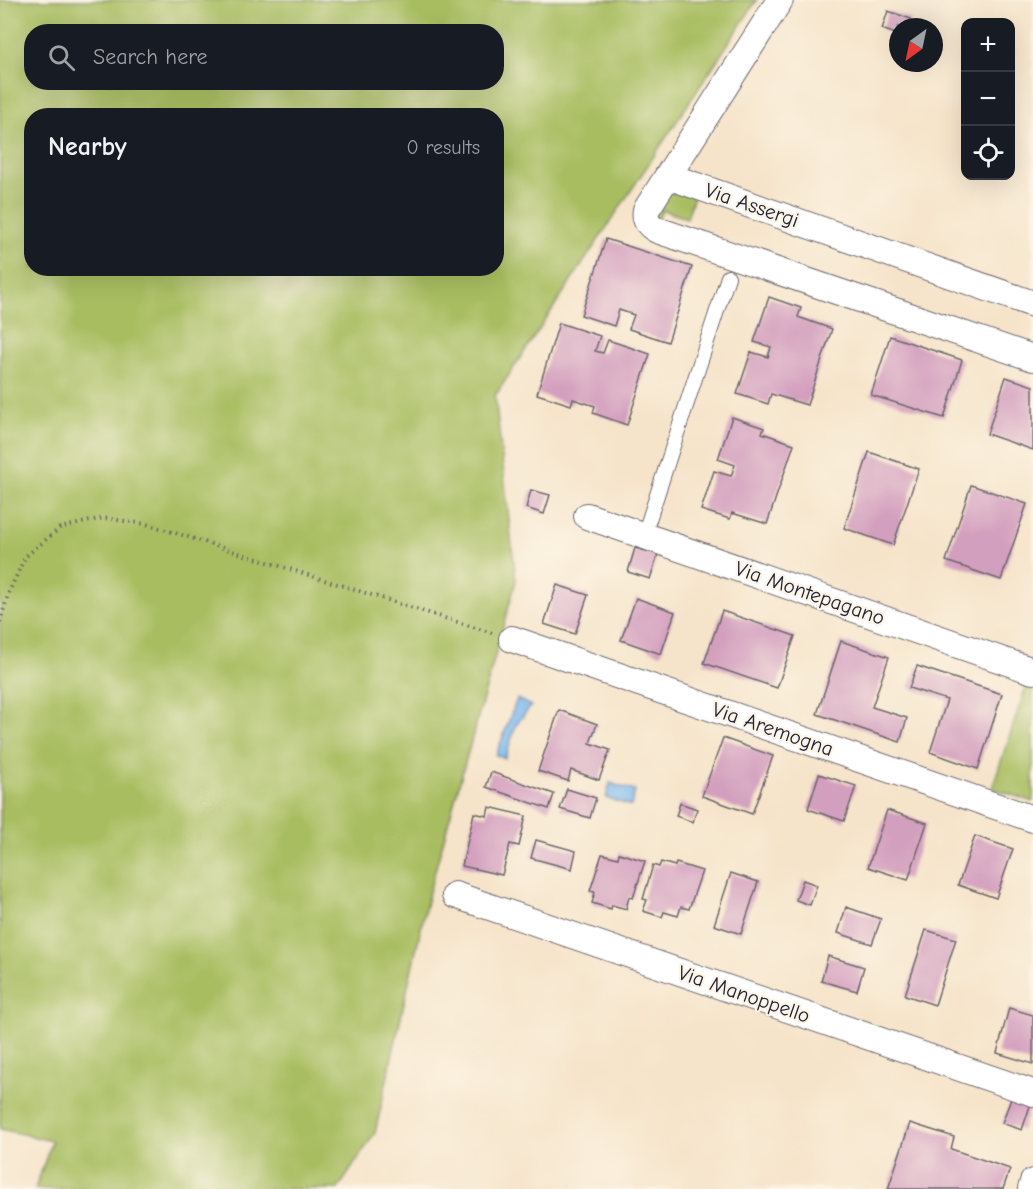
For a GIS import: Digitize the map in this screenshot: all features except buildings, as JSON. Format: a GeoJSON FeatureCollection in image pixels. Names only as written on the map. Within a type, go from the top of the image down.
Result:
{"type":"FeatureCollection","features":[{"type":"Feature","properties":{"kind":"street"},"geometry":{"type":"LineString","coordinates":[[780,0],[646,210],[647,221],[657,230],[1033,358]]}},
{"type":"Feature","properties":{"kind":"street","name":"Via Assergi"},"geometry":{"type":"LineString","coordinates":[[668,176],[1033,304]]}},
{"type":"Feature","properties":{"kind":"street","name":"Via Montepagano"},"geometry":{"type":"LineString","coordinates":[[587,516],[1033,671]]}},
{"type":"Feature","properties":{"kind":"street","name":"Via Aremogna"},"geometry":{"type":"LineString","coordinates":[[512,639],[1033,819]]}},
{"type":"Feature","properties":{"kind":"street","name":"Via Manoppello"},"geometry":{"type":"LineString","coordinates":[[455,895],[1033,1093]]}},
{"type":"Feature","properties":{"kind":"street"},"geometry":{"type":"LineString","coordinates":[[1031,1189],[1033,1182]]}},
{"type":"Feature","properties":{"kind":"lane"},"geometry":{"type":"LineString","coordinates":[[644,536],[728,277]]}},
{"type":"Feature","properties":{"kind":"path"},"geometry":{"type":"LineString","coordinates":[[0,622],[9,592],[25,557],[60,528],[103,518],[147,524],[512,639]]}},
{"type":"Feature","properties":{"kind":"green space"},"geometry":{"type":"Polygon","coordinates":[[[0,0],[757,0],[495,396],[516,581],[429,892],[375,1133],[338,1189],[35,1189],[52,1141],[0,1129],[0,0]]]}},
{"type":"Feature","properties":{"kind":"green space"},"geometry":{"type":"Polygon","coordinates":[[[668,188],[694,196],[687,218],[662,210],[659,219],[647,215],[668,188]]]}},
{"type":"Feature","properties":{"kind":"green space"},"geometry":{"type":"Polygon","coordinates":[[[1028,681],[1033,683],[1033,802],[992,788],[1028,681]]]}},
{"type":"Feature","properties":{"kind":"water"},"geometry":{"type":"Polygon","coordinates":[[[517,699],[531,706],[516,725],[505,758],[496,755],[517,699]]]}},
{"type":"Feature","properties":{"kind":"water"},"geometry":{"type":"Polygon","coordinates":[[[610,783],[635,791],[631,806],[606,798],[610,783]]]}}]}
